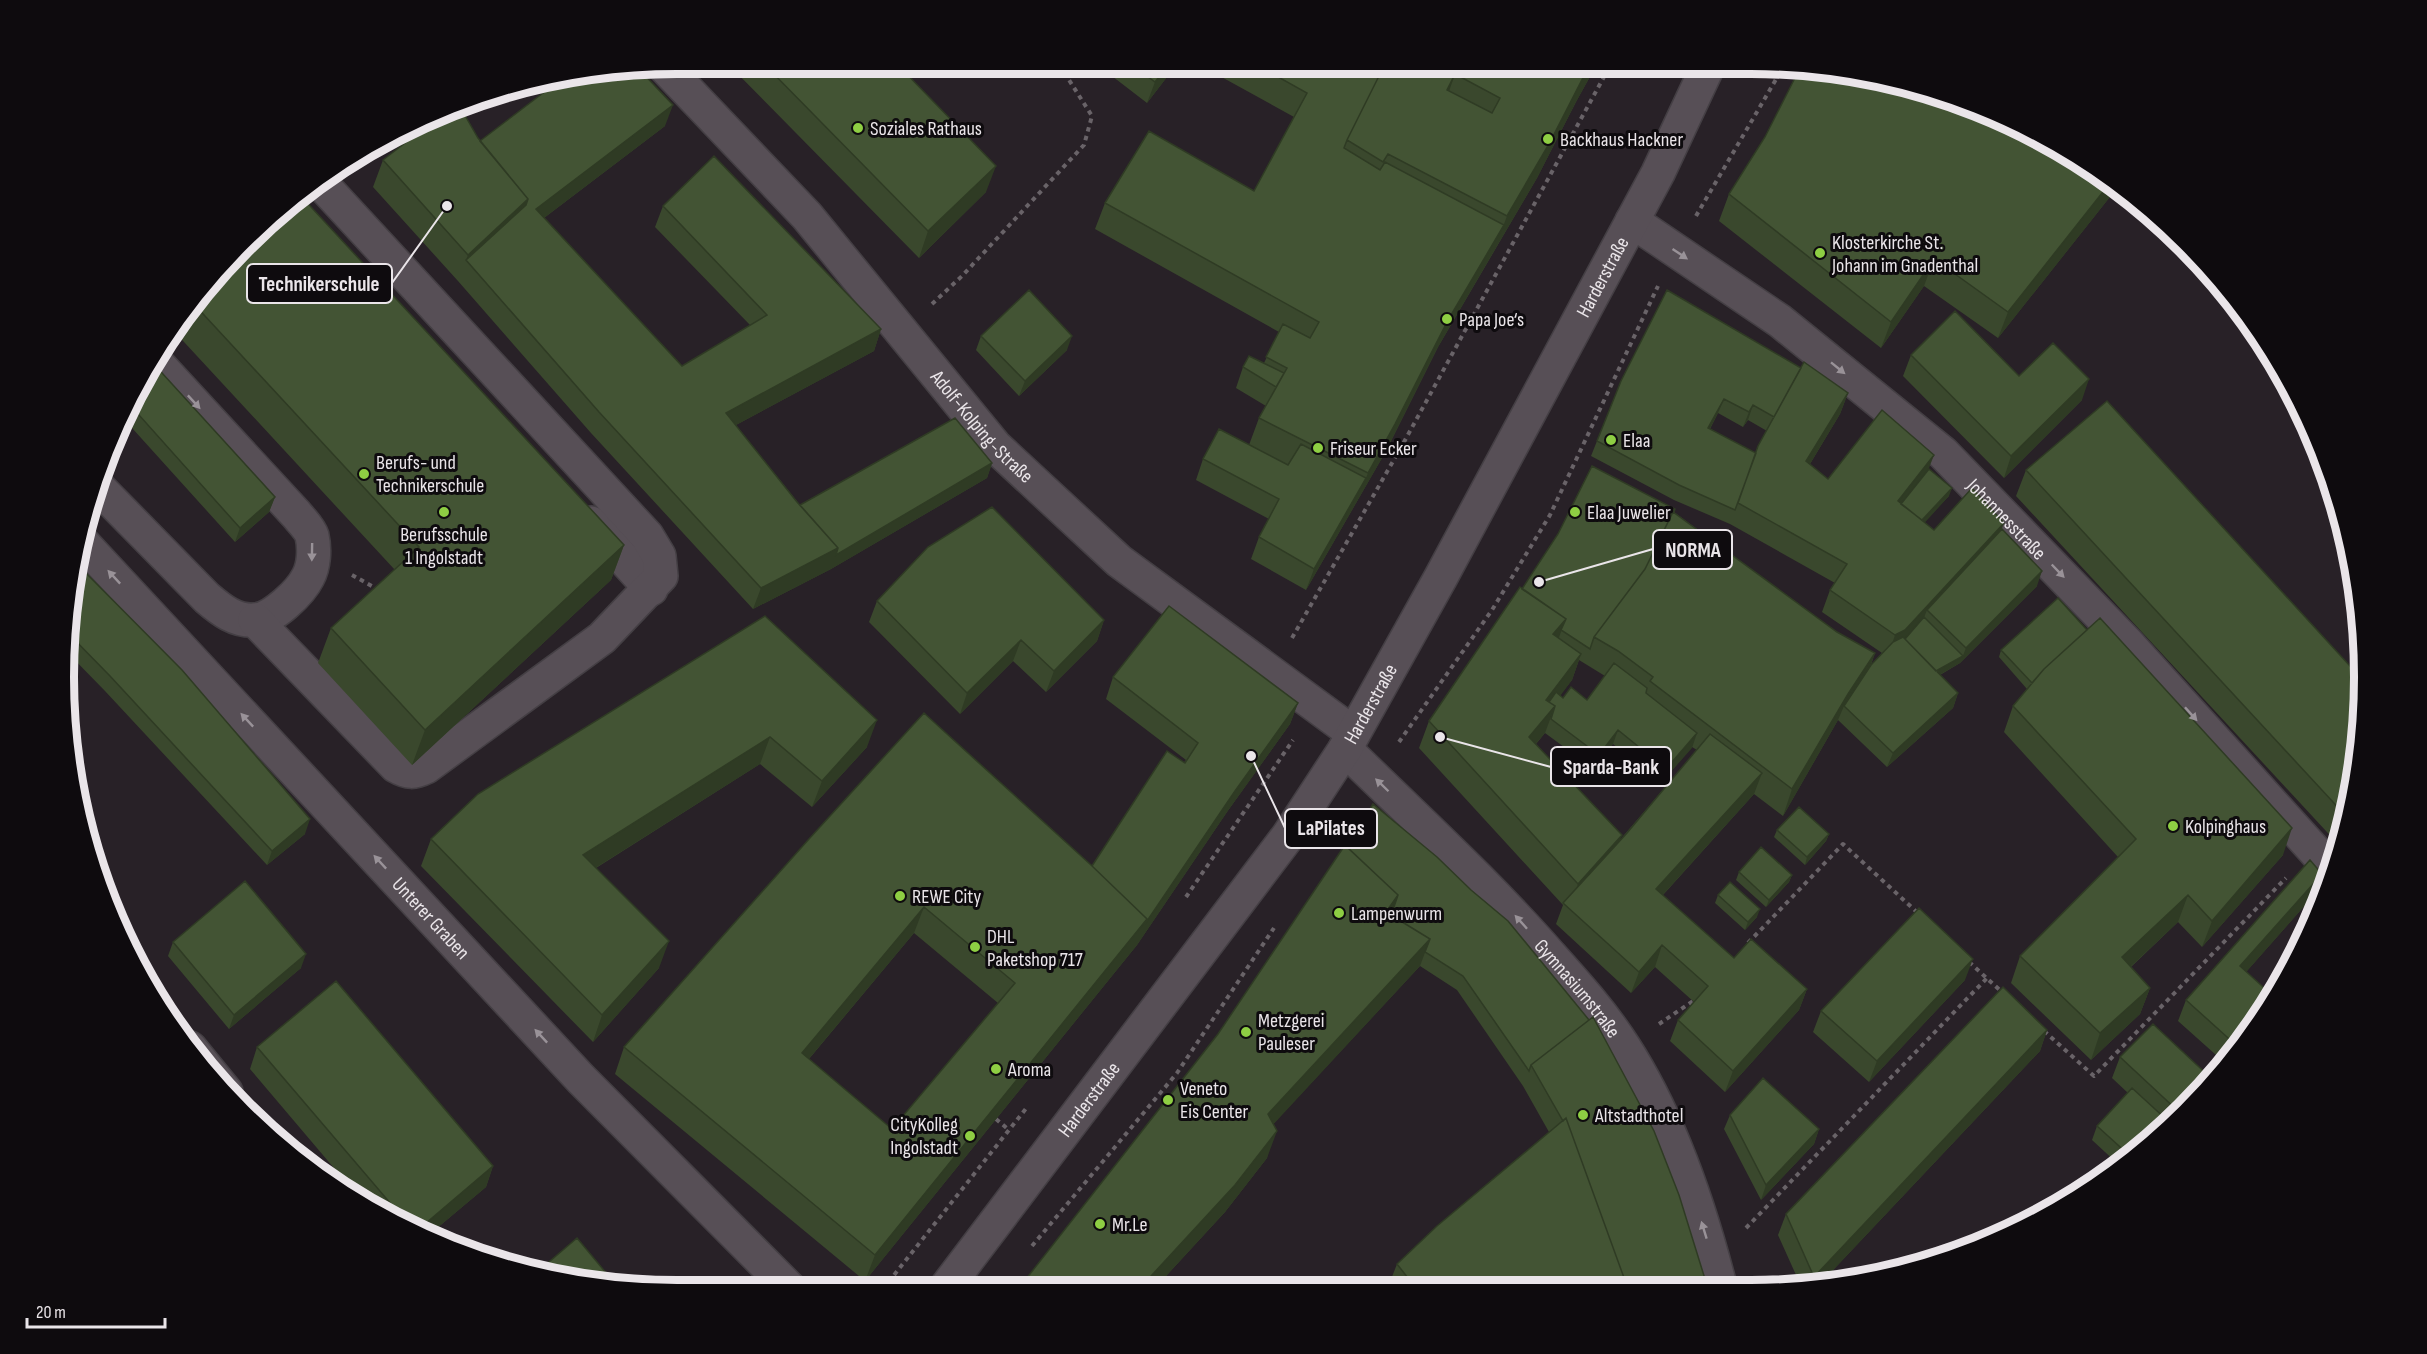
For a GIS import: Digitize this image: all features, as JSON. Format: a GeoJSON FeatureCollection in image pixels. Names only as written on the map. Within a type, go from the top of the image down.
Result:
{"type":"FeatureCollection","features":[{"type":"Feature","properties":{"kind":"street","name":"Adolf-Kolping-Straße"},"geometry":{"type":"LineString","coordinates":[[672,74],[807,216],[996,446],[1119,561],[1316,706],[1349,741]]}},
{"type":"Feature","properties":{"kind":"street","name":"Harderstraße"},"geometry":{"type":"LineString","coordinates":[[952,1280],[1288,836],[1349,741],[1658,173],[1704,74]]}},
{"type":"Feature","properties":{"kind":"street"},"geometry":{"type":"LineString","coordinates":[[255,620],[396,766],[405,771],[415,772],[426,767],[602,638],[661,576],[659,556],[647,536],[325,187]]}},
{"type":"Feature","properties":{"kind":"street","name":"Johannesstraße"},"geometry":{"type":"LineString","coordinates":[[1632,221],[1780,321],[1943,453],[2128,644],[2323,860]]}},
{"type":"Feature","properties":{"kind":"street"},"geometry":{"type":"LineString","coordinates":[[103,492],[222,611],[240,619],[255,620],[269,616],[282,607],[308,578],[314,555],[312,535],[296,514],[160,366]]}},
{"type":"Feature","properties":{"kind":"street"},"geometry":{"type":"LineString","coordinates":[[572,502],[651,589]]}},
{"type":"Feature","properties":{"kind":"street","name":"Unterer Graben"},"geometry":{"type":"LineString","coordinates":[[88,548],[590,1069],[782,1280]]}},
{"type":"Feature","properties":{"kind":"street","name":"Gymnasiumstraße"},"geometry":{"type":"LineString","coordinates":[[1349,741],[1374,777],[1515,915],[1580,988],[1624,1046],[1663,1119],[1692,1190],[1717,1274]]}},
{"type":"Feature","properties":{"kind":"path"},"geometry":{"type":"LineString","coordinates":[[901,332],[962,276],[1084,145],[1092,116],[1065,74]]}},
{"type":"Feature","properties":{"kind":"path"},"geometry":{"type":"LineString","coordinates":[[1295,648],[1292,638],[1404,442],[1606,74]]}},
{"type":"Feature","properties":{"kind":"path"},"geometry":{"type":"LineString","coordinates":[[1374,777],[1492,610],[1550,515],[1675,250],[1779,75]]}},
{"type":"Feature","properties":{"kind":"path"},"geometry":{"type":"LineString","coordinates":[[1182,904],[1316,706]]}},
{"type":"Feature","properties":{"kind":"path"},"geometry":{"type":"LineString","coordinates":[[1744,948],[1843,844],[1928,923]]}},
{"type":"Feature","properties":{"kind":"path"},"geometry":{"type":"LineString","coordinates":[[2036,1023],[2094,1076],[2323,860]]}},
{"type":"Feature","properties":{"kind":"path"},"geometry":{"type":"LineString","coordinates":[[1027,1253],[1177,1073],[1275,925]]}},
{"type":"Feature","properties":{"kind":"path"},"geometry":{"type":"LineString","coordinates":[[1962,955],[2012,1001]]}},
{"type":"Feature","properties":{"kind":"path"},"geometry":{"type":"LineString","coordinates":[[1717,1274],[1987,978]]}},
{"type":"Feature","properties":{"kind":"path"},"geometry":{"type":"LineString","coordinates":[[890,1280],[1031,1102]]}},
{"type":"Feature","properties":{"kind":"path"},"geometry":{"type":"LineString","coordinates":[[996,1119],[1009,1130]]}},
{"type":"Feature","properties":{"kind":"building","name":"Soziales Rathaus"},"geometry":{"type":"Polygon","coordinates":[[[774,74],[907,74],[996,166],[928,231],[774,74]]]}},
{"type":"Feature","properties":{"kind":"building"},"geometry":{"type":"Polygon","coordinates":[[[1144,74],[1161,74],[1155,82],[1144,74]]]}},
{"type":"Feature","properties":{"kind":"building"},"geometry":{"type":"Polygon","coordinates":[[[1273,74],[1380,74],[1344,148],[1380,170],[1385,162],[1504,225],[1448,320],[1368,473],[1259,418],[1287,368],[1266,357],[1283,324],[1310,338],[1319,322],[1105,203],[1149,131],[1254,191],[1307,93],[1273,74]]]}},
{"type":"Feature","properties":{"kind":"building"},"geometry":{"type":"Polygon","coordinates":[[[1380,74],[1455,74],[1585,74],[1549,144],[1507,216],[1388,154],[1383,162],[1347,140],[1380,74]],[[1455,74],[1447,90],[1492,113],[1500,98],[1455,74]]]}},
{"type":"Feature","properties":{"kind":"building"},"geometry":{"type":"Polygon","coordinates":[[[644,75],[673,105],[536,209],[682,366],[767,315],[663,206],[714,156],[881,329],[726,413],[797,502],[838,548],[761,588],[599,412],[466,260],[526,205],[528,199],[480,141],[551,87],[598,79],[644,75]]]}},
{"type":"Feature","properties":{"kind":"building"},"geometry":{"type":"Polygon","coordinates":[[[1796,76],[1868,85],[1906,94],[1981,119],[2052,154],[2105,189],[2008,312],[1934,259],[1891,322],[1729,194],[1765,137],[1796,76]]]}},
{"type":"Feature","properties":{"kind":"building"},"geometry":{"type":"Polygon","coordinates":[[[464,113],[478,138],[528,199],[468,255],[383,160],[420,131],[464,113]]]}},
{"type":"Feature","properties":{"kind":"building","name":"Berufsschule 1 Ingolstadt"},"geometry":{"type":"Polygon","coordinates":[[[306,201],[624,545],[425,730],[331,628],[419,547],[199,309],[250,250],[306,201]]]}},
{"type":"Feature","properties":{"kind":"building"},"geometry":{"type":"Polygon","coordinates":[[[1029,290],[1072,336],[1025,381],[981,336],[1029,290]]]}},
{"type":"Feature","properties":{"kind":"building"},"geometry":{"type":"Polygon","coordinates":[[[1667,290],[1801,368],[1774,417],[1753,405],[1749,412],[1724,399],[1708,428],[1756,453],[1735,510],[1679,485],[1597,441],[1621,381],[1667,290]]]}},
{"type":"Feature","properties":{"kind":"building"},"geometry":{"type":"Polygon","coordinates":[[[1955,311],[2019,376],[2053,343],[2089,379],[2011,456],[1911,355],[1955,311]]]}},
{"type":"Feature","properties":{"kind":"building"},"geometry":{"type":"Polygon","coordinates":[[[1249,356],[1284,373],[1276,387],[1243,367],[1249,356]]]}},
{"type":"Feature","properties":{"kind":"building"},"geometry":{"type":"Polygon","coordinates":[[[1804,362],[1848,393],[1806,461],[1828,479],[1882,410],[1934,455],[1898,501],[1934,530],[1972,488],[2004,523],[1905,630],[1895,635],[1830,590],[1847,564],[1738,503],[1758,446],[1804,362]]]}},
{"type":"Feature","properties":{"kind":"building"},"geometry":{"type":"Polygon","coordinates":[[[158,369],[275,497],[240,528],[135,411],[158,369]]]}},
{"type":"Feature","properties":{"kind":"building"},"geometry":{"type":"Polygon","coordinates":[[[2107,401],[2354,670],[2348,756],[2339,808],[2026,470],[2107,401]]]}},
{"type":"Feature","properties":{"kind":"building"},"geometry":{"type":"Polygon","coordinates":[[[955,418],[992,463],[836,555],[838,548],[800,505],[955,418]]]}},
{"type":"Feature","properties":{"kind":"building"},"geometry":{"type":"Polygon","coordinates":[[[1219,429],[1288,465],[1301,444],[1366,478],[1314,569],[1259,537],[1279,499],[1203,459],[1219,429]]]}},
{"type":"Feature","properties":{"kind":"building"},"geometry":{"type":"Polygon","coordinates":[[[1592,466],[1675,509],[1645,569],[1594,637],[1590,649],[1561,630],[1566,619],[1522,589],[1558,534],[1592,466]]]}},
{"type":"Feature","properties":{"kind":"building"},"geometry":{"type":"Polygon","coordinates":[[[1929,469],[1952,488],[1922,520],[1901,504],[1929,469]]]}},
{"type":"Feature","properties":{"kind":"building"},"geometry":{"type":"Polygon","coordinates":[[[992,507],[1104,620],[1054,671],[1021,640],[967,693],[877,601],[928,547],[992,507]]]}},
{"type":"Feature","properties":{"kind":"building"},"geometry":{"type":"Polygon","coordinates":[[[1673,512],[1837,632],[1875,653],[1792,789],[1650,681],[1653,677],[1618,651],[1594,637],[1645,569],[1673,512]]]}},
{"type":"Feature","properties":{"kind":"building"},"geometry":{"type":"Polygon","coordinates":[[[2002,529],[2042,571],[1966,648],[1927,610],[2002,529]]]}},
{"type":"Feature","properties":{"kind":"building"},"geometry":{"type":"Polygon","coordinates":[[[83,570],[182,670],[310,819],[272,851],[75,640],[83,570]]]}},
{"type":"Feature","properties":{"kind":"building"},"geometry":{"type":"Polygon","coordinates":[[[1520,587],[1566,619],[1553,634],[1581,654],[1546,700],[1555,706],[1529,737],[1622,835],[1578,884],[1429,721],[1520,587]]]}},
{"type":"Feature","properties":{"kind":"building"},"geometry":{"type":"Polygon","coordinates":[[[2058,598],[2087,630],[2032,683],[2001,650],[2058,598]]]}},
{"type":"Feature","properties":{"kind":"building"},"geometry":{"type":"Polygon","coordinates":[[[1169,606],[1298,703],[1145,924],[1147,919],[1092,866],[1167,751],[1185,763],[1198,743],[1113,677],[1169,606]]]}},
{"type":"Feature","properties":{"kind":"building"},"geometry":{"type":"Polygon","coordinates":[[[765,616],[877,720],[822,781],[770,737],[583,855],[669,941],[602,1015],[431,839],[478,794],[765,616]]]}},
{"type":"Feature","properties":{"kind":"building"},"geometry":{"type":"Polygon","coordinates":[[[1924,617],[1963,656],[1936,671],[1905,639],[1924,617]]]}},
{"type":"Feature","properties":{"kind":"building","name":"Kolpinghaus"},"geometry":{"type":"Polygon","coordinates":[[[2100,618],[2292,828],[2212,921],[2188,895],[2122,957],[2150,988],[2100,1033],[2020,956],[2136,839],[2013,706],[2044,669],[2100,618]]]}},
{"type":"Feature","properties":{"kind":"building"},"geometry":{"type":"Polygon","coordinates":[[[1903,637],[1958,693],[1893,753],[1844,706],[1871,665],[1893,642],[1903,637]]]}},
{"type":"Feature","properties":{"kind":"building"},"geometry":{"type":"Polygon","coordinates":[[[1614,663],[1647,688],[1646,693],[1697,733],[1666,769],[1618,730],[1599,755],[1551,719],[1555,706],[1549,702],[1556,692],[1563,698],[1571,687],[1587,700],[1614,663]]]}},
{"type":"Feature","properties":{"kind":"building"},"geometry":{"type":"Polygon","coordinates":[[[924,713],[1147,919],[875,1255],[624,1047],[924,713]],[[924,907],[802,1053],[892,1129],[1015,983],[924,907]]]}},
{"type":"Feature","properties":{"kind":"building"},"geometry":{"type":"Polygon","coordinates":[[[1710,734],[1762,773],[1656,889],[1734,958],[1751,939],[1807,989],[1733,1071],[1678,1020],[1708,986],[1662,945],[1639,972],[1563,903],[1627,833],[1710,734]]]}},
{"type":"Feature","properties":{"kind":"building"},"geometry":{"type":"Polygon","coordinates":[[[1373,804],[1437,857],[1508,921],[1589,1020],[1531,1065],[1529,1071],[1463,976],[1425,952],[1430,939],[1389,914],[1398,895],[1347,847],[1373,804]]]}},
{"type":"Feature","properties":{"kind":"building"},"geometry":{"type":"Polygon","coordinates":[[[1799,807],[1829,834],[1807,857],[1777,830],[1799,807]]]}},
{"type":"Feature","properties":{"kind":"building"},"geometry":{"type":"Polygon","coordinates":[[[1345,845],[1398,895],[1386,912],[1430,939],[1268,1114],[1277,1131],[1235,1185],[1147,1280],[1025,1280],[1218,1034],[1345,845]]]}},
{"type":"Feature","properties":{"kind":"building"},"geometry":{"type":"Polygon","coordinates":[[[1761,847],[1792,875],[1769,900],[1739,872],[1761,847]]]}},
{"type":"Feature","properties":{"kind":"building"},"geometry":{"type":"Polygon","coordinates":[[[2310,860],[2321,872],[2319,878],[2240,966],[2266,990],[2231,1041],[2186,1000],[2310,860]]]}},
{"type":"Feature","properties":{"kind":"building"},"geometry":{"type":"Polygon","coordinates":[[[245,881],[306,954],[234,1015],[173,942],[245,881]]]}},
{"type":"Feature","properties":{"kind":"building"},"geometry":{"type":"Polygon","coordinates":[[[1730,882],[1760,909],[1748,922],[1718,895],[1730,882]]]}},
{"type":"Feature","properties":{"kind":"building"},"geometry":{"type":"Polygon","coordinates":[[[1919,908],[1973,959],[1877,1061],[1821,1011],[1919,908]]]}},
{"type":"Feature","properties":{"kind":"building"},"geometry":{"type":"Polygon","coordinates":[[[336,981],[493,1166],[424,1225],[410,1218],[397,1211],[257,1047],[336,981]]]}},
{"type":"Feature","properties":{"kind":"building"},"geometry":{"type":"Polygon","coordinates":[[[2003,987],[2047,1030],[1815,1276],[1786,1214],[2003,987]]]}},
{"type":"Feature","properties":{"kind":"building"},"geometry":{"type":"Polygon","coordinates":[[[1593,1017],[1654,1131],[1679,1195],[1705,1279],[1625,1280],[1566,1118],[1563,1121],[1531,1065],[1593,1017]]]}},
{"type":"Feature","properties":{"kind":"building"},"geometry":{"type":"Polygon","coordinates":[[[2153,1024],[2206,1073],[2174,1107],[2120,1057],[2153,1024]]]}},
{"type":"Feature","properties":{"kind":"building"},"geometry":{"type":"Polygon","coordinates":[[[1763,1078],[1819,1129],[1766,1185],[1730,1115],[1763,1078]]]}},
{"type":"Feature","properties":{"kind":"building"},"geometry":{"type":"Polygon","coordinates":[[[2132,1088],[2163,1117],[2124,1150],[2097,1126],[2132,1088]]]}},
{"type":"Feature","properties":{"kind":"building"},"geometry":{"type":"Polygon","coordinates":[[[1566,1118],[1625,1280],[1410,1280],[1397,1264],[1437,1226],[1566,1118]]]}},
{"type":"Feature","properties":{"kind":"building"},"geometry":{"type":"Polygon","coordinates":[[[577,1238],[609,1276],[559,1269],[545,1266],[577,1238]]]}},
{"type":"Feature","properties":{"kind":"place","name":"Soziales Rathaus"},"geometry":{"type":"Point","coordinates":[858,128]}},
{"type":"Feature","properties":{"kind":"place","name":"Backhaus Hackner"},"geometry":{"type":"Point","coordinates":[1548,139]}},
{"type":"Feature","properties":{"kind":"place","name":"Technikerschule"},"geometry":{"type":"Point","coordinates":[447,206]}},
{"type":"Feature","properties":{"kind":"place","name":"Klosterkirche St. Johann im Gnadenthal"},"geometry":{"type":"Point","coordinates":[1820,253]}},
{"type":"Feature","properties":{"kind":"place","name":"Papa Joe‘s"},"geometry":{"type":"Point","coordinates":[1447,319]}},
{"type":"Feature","properties":{"kind":"place","name":"Elaa"},"geometry":{"type":"Point","coordinates":[1611,440]}},
{"type":"Feature","properties":{"kind":"place","name":"Friseur Ecker"},"geometry":{"type":"Point","coordinates":[1318,448]}},
{"type":"Feature","properties":{"kind":"place","name":"Berufs- und Technikerschule"},"geometry":{"type":"Point","coordinates":[364,474]}},
{"type":"Feature","properties":{"kind":"place","name":"Berufsschule 1 Ingolstadt"},"geometry":{"type":"Point","coordinates":[444,512]}},
{"type":"Feature","properties":{"kind":"place","name":"Elaa Juwelier"},"geometry":{"type":"Point","coordinates":[1575,512]}},
{"type":"Feature","properties":{"kind":"place","name":"NORMA"},"geometry":{"type":"Point","coordinates":[1539,582]}},
{"type":"Feature","properties":{"kind":"place","name":"Sparda-Bank"},"geometry":{"type":"Point","coordinates":[1440,737]}},
{"type":"Feature","properties":{"kind":"place","name":"LaPilates"},"geometry":{"type":"Point","coordinates":[1251,756]}},
{"type":"Feature","properties":{"kind":"place","name":"Kolpinghaus"},"geometry":{"type":"Point","coordinates":[2173,826]}},
{"type":"Feature","properties":{"kind":"place","name":"REWE City"},"geometry":{"type":"Point","coordinates":[900,896]}},
{"type":"Feature","properties":{"kind":"place","name":"Lampenwurm"},"geometry":{"type":"Point","coordinates":[1339,913]}},
{"type":"Feature","properties":{"kind":"place","name":"DHL Paketshop 717"},"geometry":{"type":"Point","coordinates":[975,947]}},
{"type":"Feature","properties":{"kind":"place","name":"Metzgerei Pauleser"},"geometry":{"type":"Point","coordinates":[1246,1032]}},
{"type":"Feature","properties":{"kind":"place","name":"Aroma"},"geometry":{"type":"Point","coordinates":[996,1069]}},
{"type":"Feature","properties":{"kind":"place","name":"Veneto Eis Center"},"geometry":{"type":"Point","coordinates":[1168,1100]}},
{"type":"Feature","properties":{"kind":"place","name":"Altstadthotel"},"geometry":{"type":"Point","coordinates":[1583,1115]}},
{"type":"Feature","properties":{"kind":"place","name":"CityKolleg Ingolstadt"},"geometry":{"type":"Point","coordinates":[970,1136]}},
{"type":"Feature","properties":{"kind":"place","name":"Mr.Le"},"geometry":{"type":"Point","coordinates":[1100,1224]}}]}
